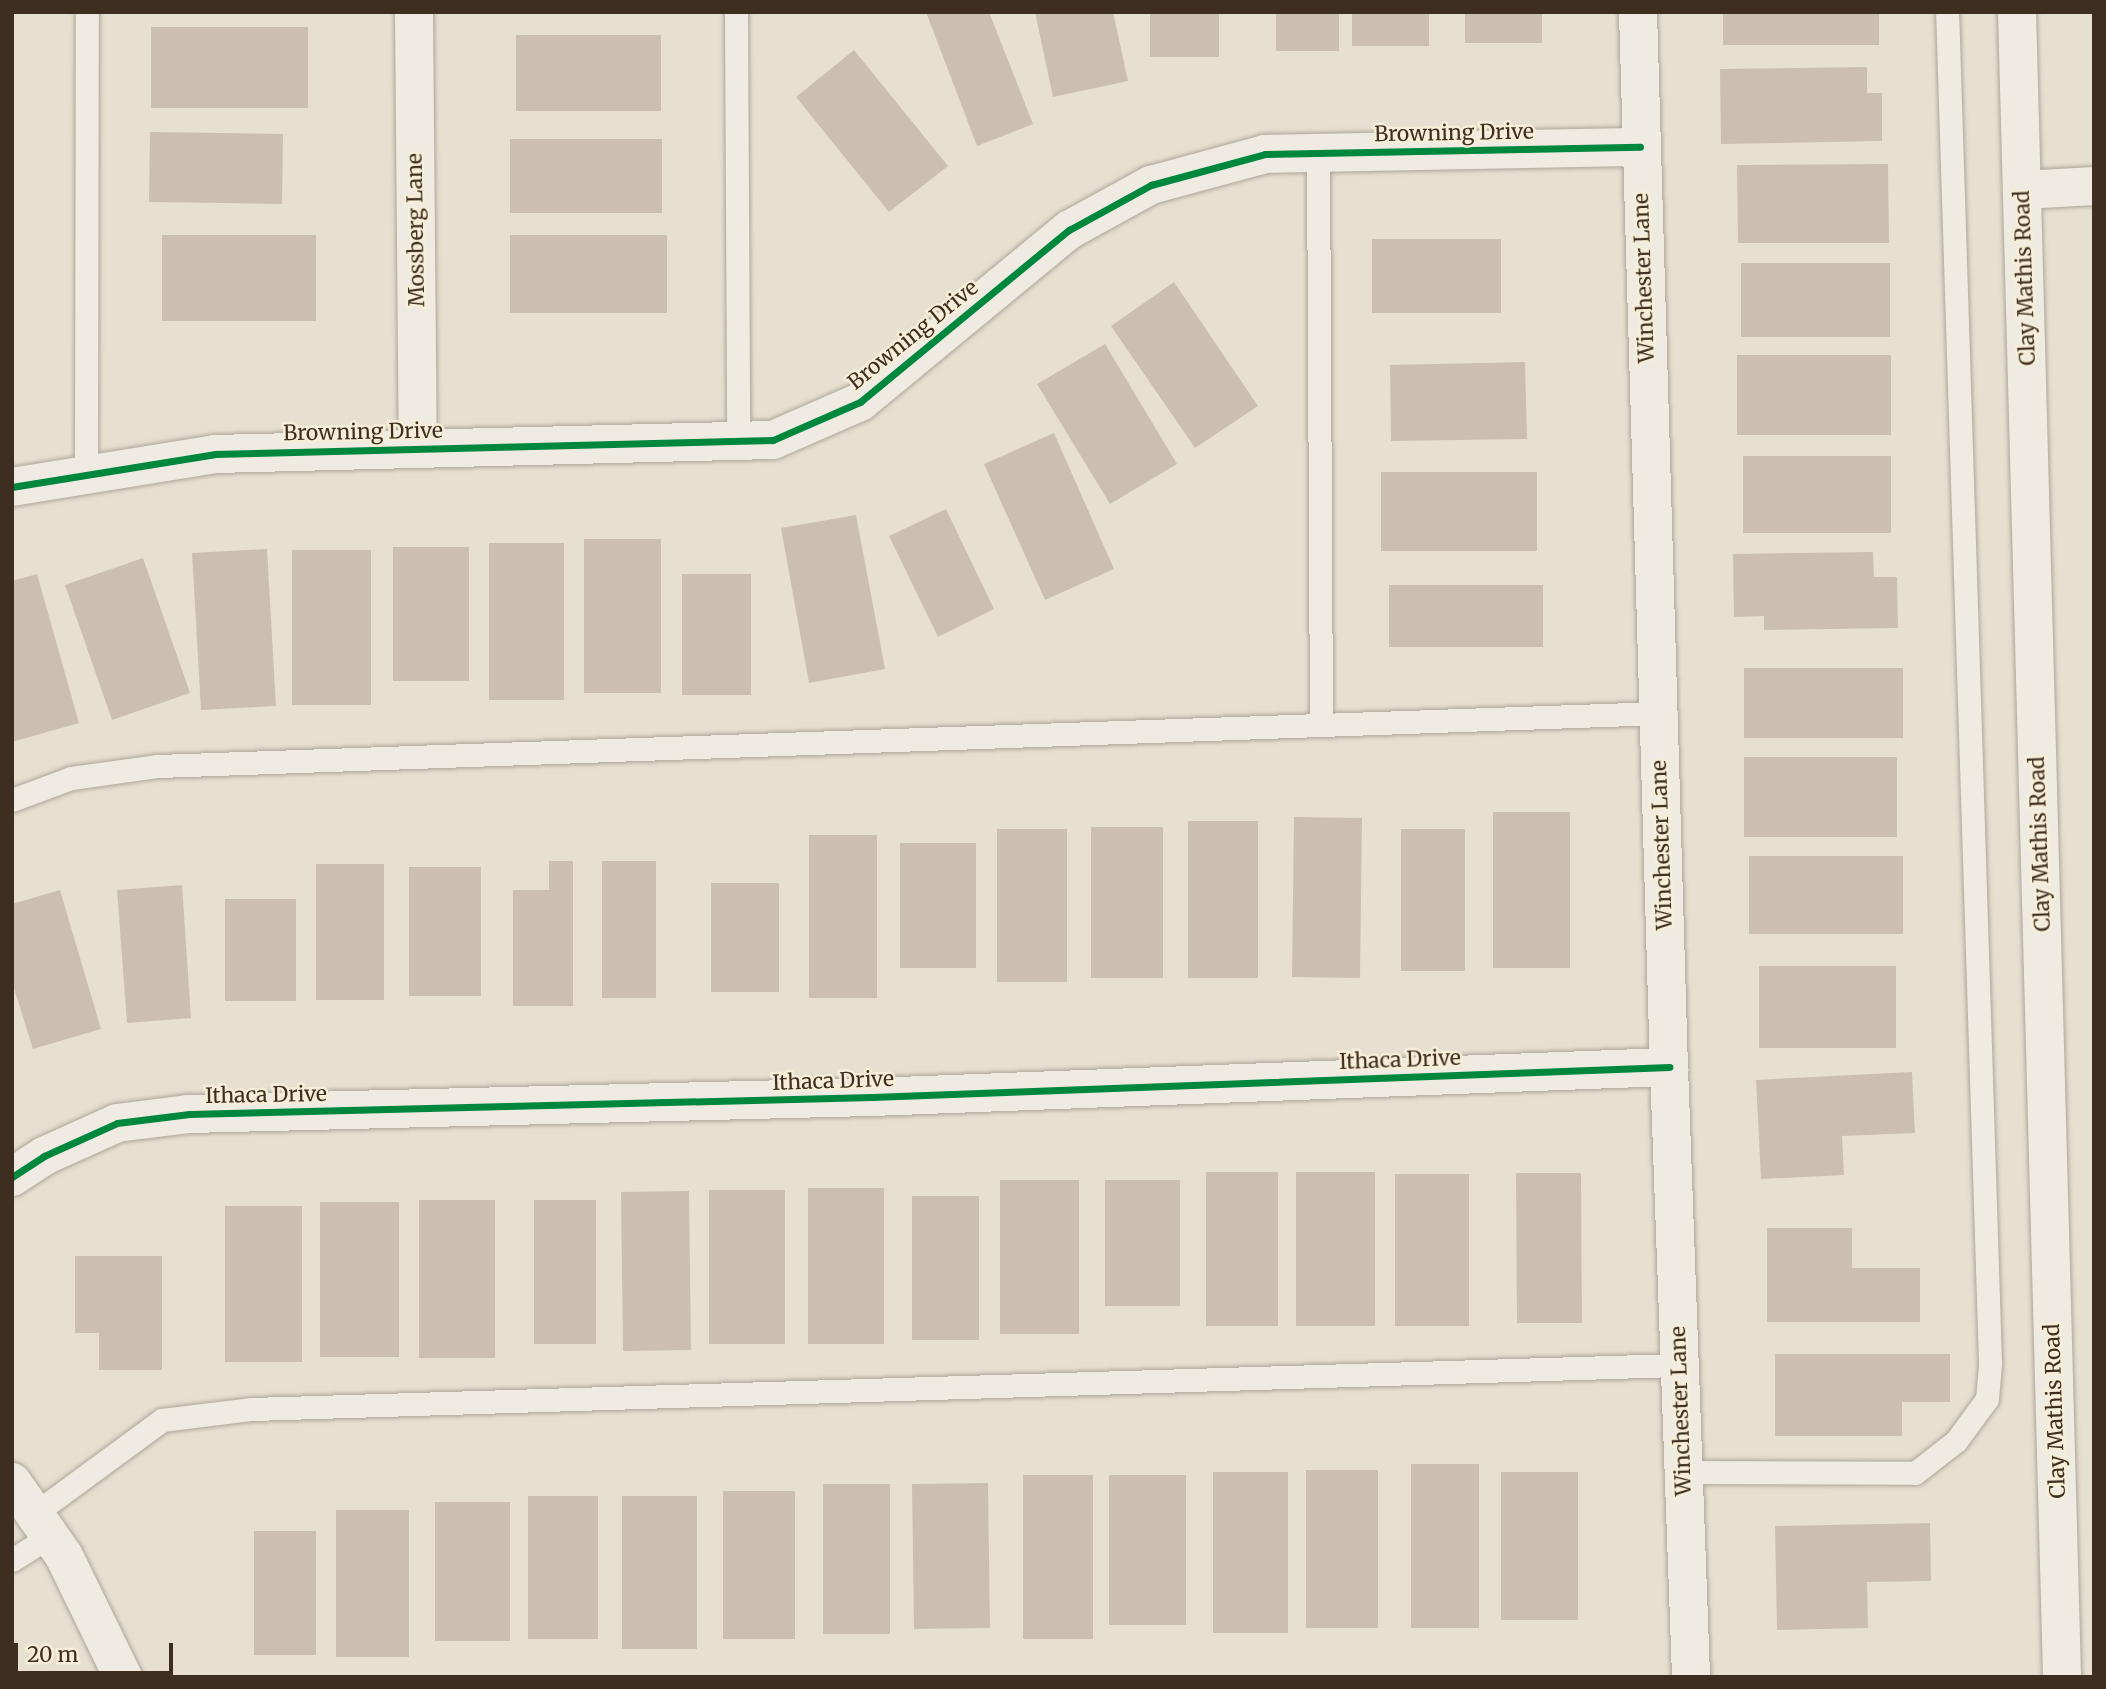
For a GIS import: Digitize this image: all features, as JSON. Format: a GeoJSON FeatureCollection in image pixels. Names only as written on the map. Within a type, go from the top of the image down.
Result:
{"type":"FeatureCollection","features":[{"type":"Feature","properties":{"kind":"street","name":"Mossberg Lane"},"geometry":{"type":"LineString","coordinates":[[414,12],[418,449]]}},
{"type":"Feature","properties":{"kind":"street","name":"Winchester Lane"},"geometry":{"type":"LineString","coordinates":[[1637,12],[1657,713],[1691,1677]]}},
{"type":"Feature","properties":{"kind":"street","name":"Clay Mathis Road"},"geometry":{"type":"LineString","coordinates":[[2017,12],[2062,1677]]}},
{"type":"Feature","properties":{"kind":"street","name":"Browning Drive"},"geometry":{"type":"LineString","coordinates":[[12,487],[215,454],[773,440],[860,402],[1069,230],[1151,185],[1265,154],[1640,147]]}},
{"type":"Feature","properties":{"kind":"street"},"geometry":{"type":"LineString","coordinates":[[2023,190],[2094,186]]}},
{"type":"Feature","properties":{"kind":"street","name":"Ithaca Drive"},"geometry":{"type":"LineString","coordinates":[[12,1177],[44,1156],[117,1123],[189,1114],[872,1097],[1669,1067]]}},
{"type":"Feature","properties":{"kind":"street"},"geometry":{"type":"LineString","coordinates":[[12,1482],[64,1556],[123,1677]]}},
{"type":"Feature","properties":{"kind":"lane"},"geometry":{"type":"LineString","coordinates":[[86,475],[87,12]]}},
{"type":"Feature","properties":{"kind":"lane"},"geometry":{"type":"LineString","coordinates":[[736,12],[738,441]]}},
{"type":"Feature","properties":{"kind":"lane"},"geometry":{"type":"LineString","coordinates":[[1684,1472],[1915,1473],[1956,1441],[1987,1399],[1989,1348],[1947,12]]}},
{"type":"Feature","properties":{"kind":"lane"},"geometry":{"type":"LineString","coordinates":[[1318,153],[1321,724]]}},
{"type":"Feature","properties":{"kind":"lane"},"geometry":{"type":"LineString","coordinates":[[12,800],[71,778],[158,766],[1657,713]]}},
{"type":"Feature","properties":{"kind":"lane"},"geometry":{"type":"LineString","coordinates":[[12,1560],[42,1525],[162,1420],[253,1409],[1679,1364]]}},
{"type":"Feature","properties":{"kind":"building"},"geometry":{"type":"Polygon","coordinates":[[[926,12],[989,12],[1033,124],[977,146],[926,12]]]}},
{"type":"Feature","properties":{"kind":"building"},"geometry":{"type":"Polygon","coordinates":[[[1035,12],[1113,12],[1128,81],[1053,97],[1035,12]]]}},
{"type":"Feature","properties":{"kind":"building"},"geometry":{"type":"Polygon","coordinates":[[[1150,12],[1219,12],[1219,57],[1150,57],[1150,12]]]}},
{"type":"Feature","properties":{"kind":"building"},"geometry":{"type":"Polygon","coordinates":[[[1276,12],[1339,12],[1339,51],[1276,51],[1276,12]]]}},
{"type":"Feature","properties":{"kind":"building"},"geometry":{"type":"Polygon","coordinates":[[[1352,12],[1429,12],[1429,46],[1352,46],[1352,12]]]}},
{"type":"Feature","properties":{"kind":"building"},"geometry":{"type":"Polygon","coordinates":[[[1465,12],[1542,12],[1542,43],[1465,43],[1465,12]]]}},
{"type":"Feature","properties":{"kind":"building"},"geometry":{"type":"Polygon","coordinates":[[[1723,12],[1879,12],[1879,45],[1723,45],[1723,12]]]}},
{"type":"Feature","properties":{"kind":"building"},"geometry":{"type":"Polygon","coordinates":[[[151,27],[308,27],[308,108],[151,108],[151,27]]]}},
{"type":"Feature","properties":{"kind":"building"},"geometry":{"type":"Polygon","coordinates":[[[516,35],[661,35],[661,111],[516,111],[516,35]]]}},
{"type":"Feature","properties":{"kind":"building"},"geometry":{"type":"Polygon","coordinates":[[[854,50],[948,166],[889,212],[796,97],[854,50]]]}},
{"type":"Feature","properties":{"kind":"building"},"geometry":{"type":"Polygon","coordinates":[[[1867,67],[1867,93],[1882,93],[1882,141],[1721,144],[1720,69],[1867,67]]]}},
{"type":"Feature","properties":{"kind":"building"},"geometry":{"type":"Polygon","coordinates":[[[150,132],[283,134],[282,204],[149,202],[150,132]]]}},
{"type":"Feature","properties":{"kind":"building"},"geometry":{"type":"Polygon","coordinates":[[[510,139],[662,139],[662,213],[510,213],[510,139]]]}},
{"type":"Feature","properties":{"kind":"building"},"geometry":{"type":"Polygon","coordinates":[[[1888,164],[1889,243],[1738,243],[1737,165],[1888,164]]]}},
{"type":"Feature","properties":{"kind":"building"},"geometry":{"type":"Polygon","coordinates":[[[162,235],[316,235],[316,321],[162,321],[162,235]]]}},
{"type":"Feature","properties":{"kind":"building"},"geometry":{"type":"Polygon","coordinates":[[[510,235],[667,235],[667,313],[510,313],[510,235]]]}},
{"type":"Feature","properties":{"kind":"building"},"geometry":{"type":"Polygon","coordinates":[[[1372,239],[1501,239],[1501,313],[1372,313],[1372,239]]]}},
{"type":"Feature","properties":{"kind":"building"},"geometry":{"type":"Polygon","coordinates":[[[1741,263],[1890,263],[1890,337],[1741,337],[1741,263]]]}},
{"type":"Feature","properties":{"kind":"building"},"geometry":{"type":"Polygon","coordinates":[[[1174,282],[1258,406],[1195,448],[1111,326],[1174,282]]]}},
{"type":"Feature","properties":{"kind":"building"},"geometry":{"type":"Polygon","coordinates":[[[1105,344],[1177,464],[1110,504],[1037,384],[1105,344]]]}},
{"type":"Feature","properties":{"kind":"building"},"geometry":{"type":"Polygon","coordinates":[[[1737,355],[1891,355],[1891,435],[1737,435],[1737,355]]]}},
{"type":"Feature","properties":{"kind":"building"},"geometry":{"type":"Polygon","coordinates":[[[1525,362],[1527,439],[1391,441],[1390,365],[1525,362]]]}},
{"type":"Feature","properties":{"kind":"building"},"geometry":{"type":"Polygon","coordinates":[[[1054,433],[1114,569],[1045,600],[984,464],[1054,433]]]}},
{"type":"Feature","properties":{"kind":"building"},"geometry":{"type":"Polygon","coordinates":[[[1743,456],[1891,456],[1891,533],[1743,533],[1743,456]]]}},
{"type":"Feature","properties":{"kind":"building"},"geometry":{"type":"Polygon","coordinates":[[[1381,472],[1537,472],[1537,551],[1381,551],[1381,472]]]}},
{"type":"Feature","properties":{"kind":"building"},"geometry":{"type":"Polygon","coordinates":[[[946,509],[994,609],[938,637],[889,536],[946,509]]]}},
{"type":"Feature","properties":{"kind":"building"},"geometry":{"type":"Polygon","coordinates":[[[856,515],[885,669],[809,683],[781,528],[856,515]]]}},
{"type":"Feature","properties":{"kind":"building"},"geometry":{"type":"Polygon","coordinates":[[[584,539],[661,539],[661,693],[584,693],[584,539]]]}},
{"type":"Feature","properties":{"kind":"building"},"geometry":{"type":"Polygon","coordinates":[[[489,543],[564,543],[564,700],[489,700],[489,543]]]}},
{"type":"Feature","properties":{"kind":"building"},"geometry":{"type":"Polygon","coordinates":[[[393,547],[469,547],[469,681],[393,681],[393,547]]]}},
{"type":"Feature","properties":{"kind":"building"},"geometry":{"type":"Polygon","coordinates":[[[267,549],[276,706],[201,710],[192,553],[267,549]]]}},
{"type":"Feature","properties":{"kind":"building"},"geometry":{"type":"Polygon","coordinates":[[[292,550],[371,550],[371,705],[292,705],[292,550]]]}},
{"type":"Feature","properties":{"kind":"building"},"geometry":{"type":"Polygon","coordinates":[[[1873,552],[1874,577],[1897,577],[1898,628],[1764,630],[1764,616],[1734,617],[1733,554],[1873,552]]]}},
{"type":"Feature","properties":{"kind":"building"},"geometry":{"type":"Polygon","coordinates":[[[143,558],[190,693],[112,720],[65,585],[143,558]]]}},
{"type":"Feature","properties":{"kind":"building"},"geometry":{"type":"Polygon","coordinates":[[[37,574],[79,723],[12,742],[12,581],[37,574]]]}},
{"type":"Feature","properties":{"kind":"building"},"geometry":{"type":"Polygon","coordinates":[[[682,574],[751,574],[751,695],[682,695],[682,574]]]}},
{"type":"Feature","properties":{"kind":"building"},"geometry":{"type":"Polygon","coordinates":[[[1389,585],[1543,585],[1543,647],[1389,647],[1389,585]]]}},
{"type":"Feature","properties":{"kind":"building"},"geometry":{"type":"Polygon","coordinates":[[[1744,668],[1903,668],[1903,738],[1744,738],[1744,668]]]}},
{"type":"Feature","properties":{"kind":"building"},"geometry":{"type":"Polygon","coordinates":[[[1744,757],[1897,757],[1897,837],[1744,837],[1744,757]]]}},
{"type":"Feature","properties":{"kind":"building"},"geometry":{"type":"Polygon","coordinates":[[[1493,812],[1570,812],[1570,968],[1493,968],[1493,812]]]}},
{"type":"Feature","properties":{"kind":"building"},"geometry":{"type":"Polygon","coordinates":[[[1294,817],[1362,818],[1360,978],[1292,977],[1294,817]]]}},
{"type":"Feature","properties":{"kind":"building"},"geometry":{"type":"Polygon","coordinates":[[[1188,821],[1258,821],[1258,978],[1188,978],[1188,821]]]}},
{"type":"Feature","properties":{"kind":"building"},"geometry":{"type":"Polygon","coordinates":[[[1091,827],[1163,827],[1163,978],[1091,978],[1091,827]]]}},
{"type":"Feature","properties":{"kind":"building"},"geometry":{"type":"Polygon","coordinates":[[[997,829],[1067,829],[1067,982],[997,982],[997,829]]]}},
{"type":"Feature","properties":{"kind":"building"},"geometry":{"type":"Polygon","coordinates":[[[1401,829],[1465,829],[1465,971],[1401,971],[1401,829]]]}},
{"type":"Feature","properties":{"kind":"building"},"geometry":{"type":"Polygon","coordinates":[[[809,835],[877,835],[877,998],[809,998],[809,835]]]}},
{"type":"Feature","properties":{"kind":"building"},"geometry":{"type":"Polygon","coordinates":[[[900,843],[976,843],[976,968],[900,968],[900,843]]]}},
{"type":"Feature","properties":{"kind":"building"},"geometry":{"type":"Polygon","coordinates":[[[1749,856],[1903,856],[1903,934],[1749,934],[1749,856]]]}},
{"type":"Feature","properties":{"kind":"building"},"geometry":{"type":"Polygon","coordinates":[[[549,861],[573,861],[573,1006],[513,1006],[513,890],[549,890],[549,861]]]}},
{"type":"Feature","properties":{"kind":"building"},"geometry":{"type":"Polygon","coordinates":[[[602,861],[656,861],[656,998],[602,998],[602,861]]]}},
{"type":"Feature","properties":{"kind":"building"},"geometry":{"type":"Polygon","coordinates":[[[316,864],[384,864],[384,1000],[316,1000],[316,864]]]}},
{"type":"Feature","properties":{"kind":"building"},"geometry":{"type":"Polygon","coordinates":[[[409,867],[481,867],[481,996],[409,996],[409,867]]]}},
{"type":"Feature","properties":{"kind":"building"},"geometry":{"type":"Polygon","coordinates":[[[711,883],[779,883],[779,992],[711,992],[711,883]]]}},
{"type":"Feature","properties":{"kind":"building"},"geometry":{"type":"Polygon","coordinates":[[[182,885],[191,1018],[127,1023],[117,890],[182,885]]]}},
{"type":"Feature","properties":{"kind":"building"},"geometry":{"type":"Polygon","coordinates":[[[60,890],[101,1029],[33,1049],[12,982],[12,904],[60,890]]]}},
{"type":"Feature","properties":{"kind":"building"},"geometry":{"type":"Polygon","coordinates":[[[225,899],[296,899],[296,1001],[225,1001],[225,899]]]}},
{"type":"Feature","properties":{"kind":"building"},"geometry":{"type":"Polygon","coordinates":[[[1759,966],[1896,966],[1896,1048],[1759,1048],[1759,966]]]}},
{"type":"Feature","properties":{"kind":"building"},"geometry":{"type":"Polygon","coordinates":[[[1912,1072],[1915,1133],[1842,1136],[1844,1175],[1761,1179],[1756,1080],[1912,1072]]]}},
{"type":"Feature","properties":{"kind":"building"},"geometry":{"type":"Polygon","coordinates":[[[1206,1172],[1278,1172],[1278,1326],[1206,1326],[1206,1172]]]}},
{"type":"Feature","properties":{"kind":"building"},"geometry":{"type":"Polygon","coordinates":[[[1296,1172],[1375,1172],[1375,1326],[1296,1326],[1296,1172]]]}},
{"type":"Feature","properties":{"kind":"building"},"geometry":{"type":"Polygon","coordinates":[[[1516,1173],[1581,1173],[1582,1323],[1517,1323],[1516,1173]]]}},
{"type":"Feature","properties":{"kind":"building"},"geometry":{"type":"Polygon","coordinates":[[[1395,1174],[1469,1174],[1469,1326],[1395,1326],[1395,1174]]]}},
{"type":"Feature","properties":{"kind":"building"},"geometry":{"type":"Polygon","coordinates":[[[1000,1180],[1079,1180],[1079,1334],[1000,1334],[1000,1180]]]}},
{"type":"Feature","properties":{"kind":"building"},"geometry":{"type":"Polygon","coordinates":[[[1105,1180],[1180,1180],[1180,1306],[1105,1306],[1105,1180]]]}},
{"type":"Feature","properties":{"kind":"building"},"geometry":{"type":"Polygon","coordinates":[[[808,1188],[884,1188],[884,1344],[808,1344],[808,1188]]]}},
{"type":"Feature","properties":{"kind":"building"},"geometry":{"type":"Polygon","coordinates":[[[709,1190],[785,1190],[785,1344],[709,1344],[709,1190]]]}},
{"type":"Feature","properties":{"kind":"building"},"geometry":{"type":"Polygon","coordinates":[[[689,1191],[691,1350],[623,1351],[621,1192],[689,1191]]]}},
{"type":"Feature","properties":{"kind":"building"},"geometry":{"type":"Polygon","coordinates":[[[912,1196],[979,1196],[979,1340],[912,1340],[912,1196]]]}},
{"type":"Feature","properties":{"kind":"building"},"geometry":{"type":"Polygon","coordinates":[[[419,1200],[495,1200],[495,1358],[419,1358],[419,1200]]]}},
{"type":"Feature","properties":{"kind":"building"},"geometry":{"type":"Polygon","coordinates":[[[534,1200],[596,1200],[596,1344],[534,1344],[534,1200]]]}},
{"type":"Feature","properties":{"kind":"building"},"geometry":{"type":"Polygon","coordinates":[[[320,1202],[399,1202],[399,1357],[320,1357],[320,1202]]]}},
{"type":"Feature","properties":{"kind":"building"},"geometry":{"type":"Polygon","coordinates":[[[225,1206],[302,1206],[302,1362],[225,1362],[225,1206]]]}},
{"type":"Feature","properties":{"kind":"building"},"geometry":{"type":"Polygon","coordinates":[[[1767,1228],[1852,1228],[1852,1268],[1920,1268],[1920,1322],[1767,1322],[1767,1228]]]}},
{"type":"Feature","properties":{"kind":"building"},"geometry":{"type":"Polygon","coordinates":[[[75,1256],[162,1256],[162,1370],[99,1370],[99,1333],[75,1333],[75,1256]]]}},
{"type":"Feature","properties":{"kind":"building"},"geometry":{"type":"Polygon","coordinates":[[[1775,1354],[1950,1354],[1950,1402],[1902,1402],[1902,1436],[1775,1436],[1775,1354]]]}},
{"type":"Feature","properties":{"kind":"building"},"geometry":{"type":"Polygon","coordinates":[[[1411,1464],[1479,1464],[1479,1628],[1411,1628],[1411,1464]]]}},
{"type":"Feature","properties":{"kind":"building"},"geometry":{"type":"Polygon","coordinates":[[[1306,1470],[1378,1470],[1378,1628],[1306,1628],[1306,1470]]]}},
{"type":"Feature","properties":{"kind":"building"},"geometry":{"type":"Polygon","coordinates":[[[1213,1472],[1288,1472],[1288,1633],[1213,1633],[1213,1472]]]}},
{"type":"Feature","properties":{"kind":"building"},"geometry":{"type":"Polygon","coordinates":[[[1501,1472],[1578,1472],[1578,1620],[1501,1620],[1501,1472]]]}},
{"type":"Feature","properties":{"kind":"building"},"geometry":{"type":"Polygon","coordinates":[[[1023,1475],[1093,1475],[1093,1639],[1023,1639],[1023,1475]]]}},
{"type":"Feature","properties":{"kind":"building"},"geometry":{"type":"Polygon","coordinates":[[[1109,1475],[1186,1475],[1186,1625],[1109,1625],[1109,1475]]]}},
{"type":"Feature","properties":{"kind":"building"},"geometry":{"type":"Polygon","coordinates":[[[988,1483],[990,1628],[914,1629],[912,1484],[988,1483]]]}},
{"type":"Feature","properties":{"kind":"building"},"geometry":{"type":"Polygon","coordinates":[[[823,1484],[890,1484],[890,1634],[823,1634],[823,1484]]]}},
{"type":"Feature","properties":{"kind":"building"},"geometry":{"type":"Polygon","coordinates":[[[723,1491],[795,1491],[795,1639],[723,1639],[723,1491]]]}},
{"type":"Feature","properties":{"kind":"building"},"geometry":{"type":"Polygon","coordinates":[[[528,1496],[598,1496],[598,1639],[528,1639],[528,1496]]]}},
{"type":"Feature","properties":{"kind":"building"},"geometry":{"type":"Polygon","coordinates":[[[622,1496],[697,1496],[697,1649],[622,1649],[622,1496]]]}},
{"type":"Feature","properties":{"kind":"building"},"geometry":{"type":"Polygon","coordinates":[[[435,1502],[510,1502],[510,1641],[435,1641],[435,1502]]]}},
{"type":"Feature","properties":{"kind":"building"},"geometry":{"type":"Polygon","coordinates":[[[336,1510],[409,1510],[409,1657],[336,1657],[336,1510]]]}},
{"type":"Feature","properties":{"kind":"building"},"geometry":{"type":"Polygon","coordinates":[[[1930,1523],[1931,1581],[1867,1582],[1868,1628],[1777,1630],[1775,1526],[1930,1523]]]}},
{"type":"Feature","properties":{"kind":"building"},"geometry":{"type":"Polygon","coordinates":[[[254,1531],[316,1531],[316,1655],[254,1655],[254,1531]]]}},
{"type":"Feature","properties":{"kind":"cycle path"},"geometry":{"type":"LineString","coordinates":[[12,487],[215,454],[773,440],[860,402],[1069,230],[1151,185],[1265,154],[1640,147]]}},
{"type":"Feature","properties":{"kind":"cycle path"},"geometry":{"type":"LineString","coordinates":[[12,1177],[44,1156],[117,1123],[189,1114],[872,1097],[1669,1067]]}}]}
